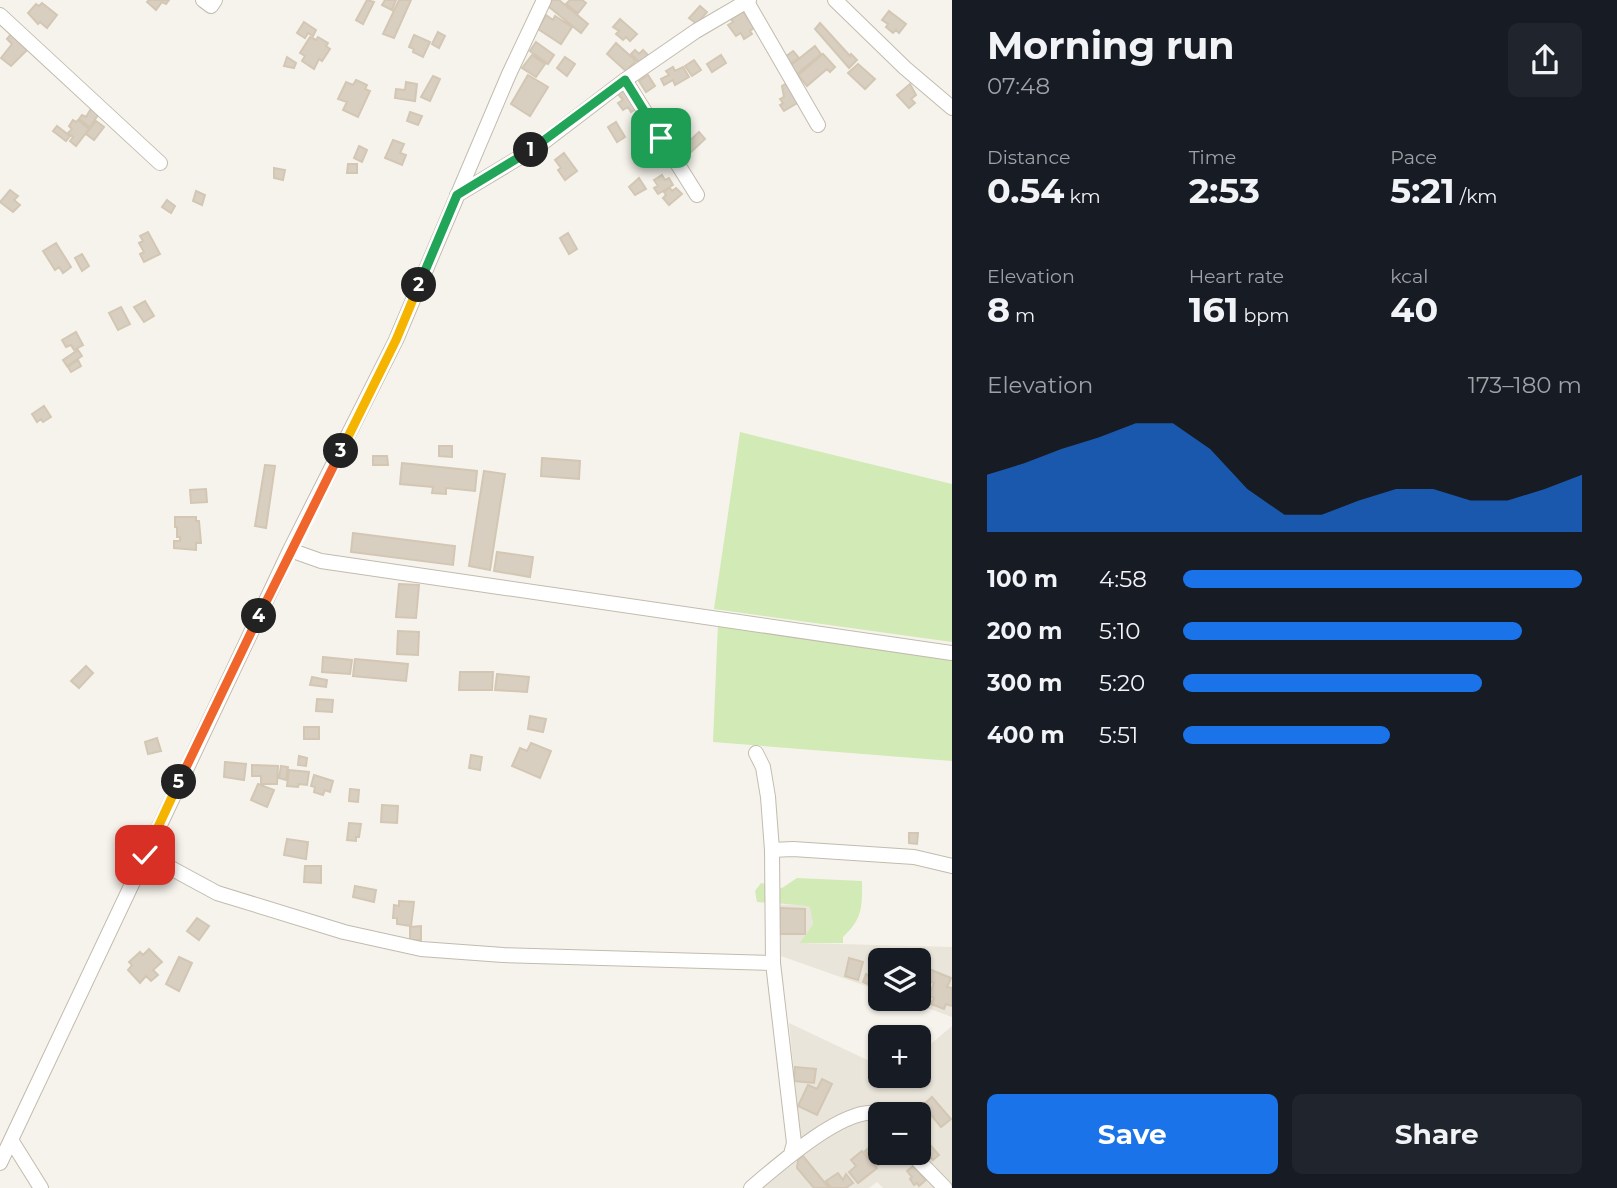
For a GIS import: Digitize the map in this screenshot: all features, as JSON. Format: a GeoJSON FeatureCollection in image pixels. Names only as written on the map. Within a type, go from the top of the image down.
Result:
{"type":"FeatureCollection","features":[{"type":"Feature","properties":{"kind":"street"},"geometry":{"type":"LineString","coordinates":[[203,0],[211,6],[215,0]]}},
{"type":"Feature","properties":{"kind":"street"},"geometry":{"type":"LineString","coordinates":[[0,1163],[290,550],[396,340],[509,74],[544,0]]}},
{"type":"Feature","properties":{"kind":"street"},"geometry":{"type":"LineString","coordinates":[[835,0],[905,68],[952,108]]}},
{"type":"Feature","properties":{"kind":"street"},"geometry":{"type":"LineString","coordinates":[[457,195],[540,145],[625,80],[696,31],[748,1],[818,125]]}},
{"type":"Feature","properties":{"kind":"street"},"geometry":{"type":"LineString","coordinates":[[0,15],[160,163]]}},
{"type":"Feature","properties":{"kind":"street"},"geometry":{"type":"LineString","coordinates":[[625,80],[697,195]]}},
{"type":"Feature","properties":{"kind":"street"},"geometry":{"type":"LineString","coordinates":[[290,550],[321,561],[952,653]]}},
{"type":"Feature","properties":{"kind":"street"},"geometry":{"type":"LineString","coordinates":[[756,753],[763,767],[772,850],[773,963],[794,1143],[792,1154]]}},
{"type":"Feature","properties":{"kind":"street"},"geometry":{"type":"LineString","coordinates":[[772,850],[914,857],[952,866]]}},
{"type":"Feature","properties":{"kind":"street"},"geometry":{"type":"LineString","coordinates":[[145,855],[217,893],[344,932],[421,949],[503,956],[773,963]]}},
{"type":"Feature","properties":{"kind":"street"},"geometry":{"type":"LineString","coordinates":[[751,1188],[815,1137],[868,1111]]}},
{"type":"Feature","properties":{"kind":"street"},"geometry":{"type":"LineString","coordinates":[[11,1140],[41,1188]]}},
{"type":"Feature","properties":{"kind":"street"},"geometry":{"type":"LineString","coordinates":[[923,1165],[945,1188]]}},
{"type":"Feature","properties":{"kind":"shaded area"},"geometry":{"type":"Polygon","coordinates":[[[778,905],[811,907],[813,924],[801,943],[952,947],[952,1017],[931,1009],[931,948],[868,948],[868,987],[781,956],[778,905]]]}},
{"type":"Feature","properties":{"kind":"shaded area"},"geometry":{"type":"Polygon","coordinates":[[[789,1023],[868,1060],[868,1088],[931,1088],[931,1044],[952,1026],[952,1188],[883,1188],[877,1182],[869,1188],[751,1188],[800,1136],[789,1023]]]}},
{"type":"Feature","properties":{"kind":"green space"},"geometry":{"type":"Polygon","coordinates":[[[740,432],[952,484],[952,642],[714,609],[740,432]]]}},
{"type":"Feature","properties":{"kind":"green space"},"geometry":{"type":"Polygon","coordinates":[[[718,623],[952,659],[952,761],[713,742],[718,623]]]}},
{"type":"Feature","properties":{"kind":"green space"},"geometry":{"type":"Polygon","coordinates":[[[797,878],[862,881],[860,912],[843,937],[843,943],[800,943],[813,924],[810,907],[757,902],[755,891],[761,883],[782,888],[797,878]]]}},
{"type":"Feature","properties":{"kind":"building"},"geometry":{"type":"Polygon","coordinates":[[[169,0],[166,4],[162,2],[156,10],[147,2],[169,0]]]}},
{"type":"Feature","properties":{"kind":"building"},"geometry":{"type":"Polygon","coordinates":[[[367,0],[374,2],[363,24],[356,20],[367,0]]]}},
{"type":"Feature","properties":{"kind":"building"},"geometry":{"type":"Polygon","coordinates":[[[385,0],[396,0],[392,10],[382,5],[385,0]]]}},
{"type":"Feature","properties":{"kind":"building"},"geometry":{"type":"Polygon","coordinates":[[[399,0],[411,0],[394,38],[383,34],[399,0]]]}},
{"type":"Feature","properties":{"kind":"building"},"geometry":{"type":"Polygon","coordinates":[[[552,0],[559,0],[588,24],[581,33],[548,6],[552,0]]]}},
{"type":"Feature","properties":{"kind":"building"},"geometry":{"type":"Polygon","coordinates":[[[570,0],[582,0],[586,3],[578,13],[566,4],[570,0]]]}},
{"type":"Feature","properties":{"kind":"building"},"geometry":{"type":"Polygon","coordinates":[[[42,3],[57,15],[47,28],[40,22],[38,24],[28,13],[36,4],[39,6],[42,3]]]}},
{"type":"Feature","properties":{"kind":"building"},"geometry":{"type":"Polygon","coordinates":[[[700,6],[707,12],[697,24],[689,18],[700,6]]]}},
{"type":"Feature","properties":{"kind":"building"},"geometry":{"type":"Polygon","coordinates":[[[742,10],[754,28],[750,31],[752,34],[744,39],[741,33],[736,36],[728,25],[733,22],[730,18],[742,10]]]}},
{"type":"Feature","properties":{"kind":"building"},"geometry":{"type":"Polygon","coordinates":[[[889,11],[906,24],[899,33],[896,30],[893,33],[882,20],[889,11]]]}},
{"type":"Feature","properties":{"kind":"building"},"geometry":{"type":"Polygon","coordinates":[[[546,15],[553,20],[555,16],[572,27],[561,44],[538,29],[546,15]]]}},
{"type":"Feature","properties":{"kind":"building"},"geometry":{"type":"Polygon","coordinates":[[[620,19],[637,34],[630,41],[626,37],[623,40],[616,34],[619,31],[613,27],[620,19]]]}},
{"type":"Feature","properties":{"kind":"building"},"geometry":{"type":"Polygon","coordinates":[[[304,22],[316,30],[313,36],[308,33],[305,38],[297,33],[304,22]]]}},
{"type":"Feature","properties":{"kind":"building"},"geometry":{"type":"Polygon","coordinates":[[[820,23],[850,56],[851,54],[857,60],[849,68],[815,29],[820,23]]]}},
{"type":"Feature","properties":{"kind":"building"},"geometry":{"type":"Polygon","coordinates":[[[438,32],[445,36],[439,48],[432,44],[438,32]]]}},
{"type":"Feature","properties":{"kind":"building"},"geometry":{"type":"Polygon","coordinates":[[[12,33],[30,47],[11,66],[1,58],[12,44],[7,39],[12,33]]]}},
{"type":"Feature","properties":{"kind":"building"},"geometry":{"type":"Polygon","coordinates":[[[414,35],[430,42],[423,57],[409,47],[414,35]]]}},
{"type":"Feature","properties":{"kind":"building"},"geometry":{"type":"Polygon","coordinates":[[[310,37],[316,40],[318,37],[328,43],[326,46],[330,49],[322,61],[319,59],[314,69],[302,61],[305,56],[300,53],[310,37]]]}},
{"type":"Feature","properties":{"kind":"building"},"geometry":{"type":"Polygon","coordinates":[[[536,42],[554,55],[548,64],[530,51],[536,42]]]}},
{"type":"Feature","properties":{"kind":"building"},"geometry":{"type":"Polygon","coordinates":[[[616,43],[636,61],[626,71],[607,54],[616,43]]]}},
{"type":"Feature","properties":{"kind":"building"},"geometry":{"type":"Polygon","coordinates":[[[815,46],[821,54],[797,74],[790,66],[815,46]]]}},
{"type":"Feature","properties":{"kind":"building"},"geometry":{"type":"Polygon","coordinates":[[[635,50],[639,54],[643,50],[648,55],[640,63],[631,54],[635,50]]]}},
{"type":"Feature","properties":{"kind":"building"},"geometry":{"type":"Polygon","coordinates":[[[793,51],[799,58],[790,64],[785,57],[793,51]]]}},
{"type":"Feature","properties":{"kind":"building"},"geometry":{"type":"Polygon","coordinates":[[[823,54],[835,67],[830,72],[827,69],[807,86],[798,75],[823,54]]]}},
{"type":"Feature","properties":{"kind":"building"},"geometry":{"type":"Polygon","coordinates":[[[532,55],[545,64],[536,77],[522,68],[532,55]]]}},
{"type":"Feature","properties":{"kind":"building"},"geometry":{"type":"Polygon","coordinates":[[[721,55],[726,63],[712,72],[707,64],[721,55]]]}},
{"type":"Feature","properties":{"kind":"building"},"geometry":{"type":"Polygon","coordinates":[[[287,57],[296,63],[294,68],[284,66],[287,57]]]}},
{"type":"Feature","properties":{"kind":"building"},"geometry":{"type":"Polygon","coordinates":[[[565,57],[575,64],[567,76],[557,68],[565,57]]]}},
{"type":"Feature","properties":{"kind":"building"},"geometry":{"type":"Polygon","coordinates":[[[694,60],[701,70],[692,76],[685,66],[694,60]]]}},
{"type":"Feature","properties":{"kind":"building"},"geometry":{"type":"Polygon","coordinates":[[[858,64],[875,79],[865,89],[848,73],[858,64]]]}},
{"type":"Feature","properties":{"kind":"building"},"geometry":{"type":"Polygon","coordinates":[[[673,67],[675,71],[683,67],[689,77],[675,85],[673,80],[664,85],[661,79],[669,75],[666,71],[673,67]]]}},
{"type":"Feature","properties":{"kind":"building"},"geometry":{"type":"Polygon","coordinates":[[[528,75],[548,87],[530,116],[511,104],[528,75]]]}},
{"type":"Feature","properties":{"kind":"building"},"geometry":{"type":"Polygon","coordinates":[[[648,75],[655,86],[646,92],[639,81],[648,75]]]}},
{"type":"Feature","properties":{"kind":"building"},"geometry":{"type":"Polygon","coordinates":[[[433,76],[440,79],[430,101],[421,97],[433,76]]]}},
{"type":"Feature","properties":{"kind":"building"},"geometry":{"type":"Polygon","coordinates":[[[356,80],[367,85],[365,89],[370,91],[358,117],[343,110],[347,102],[338,99],[346,82],[353,85],[356,80]]]}},
{"type":"Feature","properties":{"kind":"building"},"geometry":{"type":"Polygon","coordinates":[[[406,82],[417,84],[415,101],[395,98],[396,89],[405,90],[406,82]]]}},
{"type":"Feature","properties":{"kind":"building"},"geometry":{"type":"Polygon","coordinates":[[[787,83],[799,102],[784,111],[780,99],[784,97],[782,86],[787,83]]]}},
{"type":"Feature","properties":{"kind":"building"},"geometry":{"type":"Polygon","coordinates":[[[910,84],[916,95],[911,99],[915,103],[909,108],[897,95],[910,84]]]}},
{"type":"Feature","properties":{"kind":"building"},"geometry":{"type":"Polygon","coordinates":[[[626,89],[639,107],[631,112],[628,107],[623,110],[618,103],[623,100],[618,94],[626,89]]]}},
{"type":"Feature","properties":{"kind":"building"},"geometry":{"type":"Polygon","coordinates":[[[92,107],[100,112],[90,127],[79,119],[82,115],[86,117],[92,107]]]}},
{"type":"Feature","properties":{"kind":"building"},"geometry":{"type":"Polygon","coordinates":[[[410,112],[422,116],[418,125],[407,121],[410,112]]]}},
{"type":"Feature","properties":{"kind":"building"},"geometry":{"type":"Polygon","coordinates":[[[73,120],[78,120],[89,129],[76,146],[70,141],[73,137],[68,133],[72,129],[69,126],[73,120]]]}},
{"type":"Feature","properties":{"kind":"building"},"geometry":{"type":"Polygon","coordinates":[[[96,121],[104,127],[94,140],[86,134],[96,121]]]}},
{"type":"Feature","properties":{"kind":"building"},"geometry":{"type":"Polygon","coordinates":[[[616,122],[625,137],[617,142],[608,127],[616,122]]]}},
{"type":"Feature","properties":{"kind":"building"},"geometry":{"type":"Polygon","coordinates":[[[57,126],[70,136],[66,141],[53,131],[57,126]]]}},
{"type":"Feature","properties":{"kind":"building"},"geometry":{"type":"Polygon","coordinates":[[[684,126],[690,134],[683,141],[676,133],[684,126]]]}},
{"type":"Feature","properties":{"kind":"building"},"geometry":{"type":"Polygon","coordinates":[[[699,132],[705,139],[691,152],[685,145],[699,132]]]}},
{"type":"Feature","properties":{"kind":"building"},"geometry":{"type":"Polygon","coordinates":[[[675,133],[682,142],[675,148],[667,140],[675,133]]]}},
{"type":"Feature","properties":{"kind":"building"},"geometry":{"type":"Polygon","coordinates":[[[393,140],[404,144],[400,153],[406,155],[402,165],[385,158],[393,140]]]}},
{"type":"Feature","properties":{"kind":"building"},"geometry":{"type":"Polygon","coordinates":[[[359,146],[367,150],[362,162],[354,158],[359,146]]]}},
{"type":"Feature","properties":{"kind":"building"},"geometry":{"type":"Polygon","coordinates":[[[564,153],[577,171],[565,180],[555,160],[564,153]]]}},
{"type":"Feature","properties":{"kind":"building"},"geometry":{"type":"Polygon","coordinates":[[[348,164],[357,164],[357,173],[347,173],[348,164]]]}},
{"type":"Feature","properties":{"kind":"building"},"geometry":{"type":"Polygon","coordinates":[[[274,168],[285,170],[283,180],[274,178],[274,168]]]}},
{"type":"Feature","properties":{"kind":"building"},"geometry":{"type":"Polygon","coordinates":[[[662,175],[665,180],[669,178],[673,185],[658,194],[654,188],[658,186],[654,180],[662,175]]]}},
{"type":"Feature","properties":{"kind":"building"},"geometry":{"type":"Polygon","coordinates":[[[639,178],[646,189],[635,195],[629,187],[639,178]]]}},
{"type":"Feature","properties":{"kind":"building"},"geometry":{"type":"Polygon","coordinates":[[[670,188],[672,191],[676,188],[682,194],[669,205],[663,198],[666,195],[664,192],[670,188]]]}},
{"type":"Feature","properties":{"kind":"building"},"geometry":{"type":"Polygon","coordinates":[[[10,190],[18,196],[14,200],[20,205],[13,212],[0,202],[10,190]]]}},
{"type":"Feature","properties":{"kind":"building"},"geometry":{"type":"Polygon","coordinates":[[[196,191],[205,195],[202,205],[193,201],[196,191]]]}},
{"type":"Feature","properties":{"kind":"building"},"geometry":{"type":"Polygon","coordinates":[[[167,200],[175,206],[171,213],[162,207],[167,200]]]}},
{"type":"Feature","properties":{"kind":"building"},"geometry":{"type":"Polygon","coordinates":[[[148,232],[160,254],[144,262],[140,254],[144,252],[139,243],[143,241],[140,236],[148,232]]]}},
{"type":"Feature","properties":{"kind":"building"},"geometry":{"type":"Polygon","coordinates":[[[568,233],[577,249],[569,254],[560,238],[568,233]]]}},
{"type":"Feature","properties":{"kind":"building"},"geometry":{"type":"Polygon","coordinates":[[[56,243],[71,267],[63,273],[59,267],[55,270],[43,251],[56,243]]]}},
{"type":"Feature","properties":{"kind":"building"},"geometry":{"type":"Polygon","coordinates":[[[82,254],[89,266],[82,271],[75,258],[82,254]]]}},
{"type":"Feature","properties":{"kind":"building"},"geometry":{"type":"Polygon","coordinates":[[[145,301],[154,316],[144,322],[134,307],[145,301]]]}},
{"type":"Feature","properties":{"kind":"building"},"geometry":{"type":"Polygon","coordinates":[[[121,307],[130,324],[118,330],[109,313],[121,307]]]}},
{"type":"Feature","properties":{"kind":"building"},"geometry":{"type":"Polygon","coordinates":[[[76,332],[83,345],[74,350],[71,345],[66,347],[62,340],[76,332]]]}},
{"type":"Feature","properties":{"kind":"building"},"geometry":{"type":"Polygon","coordinates":[[[78,350],[82,356],[67,366],[63,360],[78,350]]]}},
{"type":"Feature","properties":{"kind":"building"},"geometry":{"type":"Polygon","coordinates":[[[78,360],[81,366],[71,372],[68,367],[78,360]]]}},
{"type":"Feature","properties":{"kind":"building"},"geometry":{"type":"Polygon","coordinates":[[[44,406],[51,417],[37,422],[32,414],[44,406]]]}},
{"type":"Feature","properties":{"kind":"building"},"geometry":{"type":"Polygon","coordinates":[[[439,446],[452,446],[452,457],[439,456],[439,446]]]}},
{"type":"Feature","properties":{"kind":"building"},"geometry":{"type":"Polygon","coordinates":[[[373,456],[387,456],[388,465],[373,465],[373,456]]]}},
{"type":"Feature","properties":{"kind":"building"},"geometry":{"type":"Polygon","coordinates":[[[542,458],[580,461],[579,479],[541,476],[542,458]]]}},
{"type":"Feature","properties":{"kind":"building"},"geometry":{"type":"Polygon","coordinates":[[[402,463],[477,471],[475,491],[446,488],[446,494],[432,493],[433,487],[400,484],[402,463]]]}},
{"type":"Feature","properties":{"kind":"building"},"geometry":{"type":"Polygon","coordinates":[[[265,465],[275,466],[266,528],[255,526],[265,465]]]}},
{"type":"Feature","properties":{"kind":"building"},"geometry":{"type":"Polygon","coordinates":[[[484,471],[505,474],[490,570],[469,566],[484,471]]]}},
{"type":"Feature","properties":{"kind":"building"},"geometry":{"type":"Polygon","coordinates":[[[206,489],[207,502],[191,503],[190,490],[206,489]]]}},
{"type":"Feature","properties":{"kind":"building"},"geometry":{"type":"Polygon","coordinates":[[[175,517],[196,517],[196,521],[199,521],[201,543],[196,543],[196,550],[174,548],[174,541],[180,541],[180,537],[177,537],[175,517]]]}},
{"type":"Feature","properties":{"kind":"building"},"geometry":{"type":"Polygon","coordinates":[[[353,533],[455,546],[453,565],[351,552],[353,533]]]}},
{"type":"Feature","properties":{"kind":"building"},"geometry":{"type":"Polygon","coordinates":[[[497,552],[533,557],[530,577],[494,571],[497,552]]]}},
{"type":"Feature","properties":{"kind":"building"},"geometry":{"type":"Polygon","coordinates":[[[399,584],[419,585],[416,618],[396,617],[399,584]]]}},
{"type":"Feature","properties":{"kind":"building"},"geometry":{"type":"Polygon","coordinates":[[[398,631],[419,632],[418,655],[397,654],[398,631]]]}},
{"type":"Feature","properties":{"kind":"building"},"geometry":{"type":"Polygon","coordinates":[[[323,657],[352,660],[350,674],[322,672],[323,657]]]}},
{"type":"Feature","properties":{"kind":"building"},"geometry":{"type":"Polygon","coordinates":[[[355,659],[408,664],[406,681],[353,676],[355,659]]]}},
{"type":"Feature","properties":{"kind":"building"},"geometry":{"type":"Polygon","coordinates":[[[86,666],[93,673],[79,688],[71,681],[86,666]]]}},
{"type":"Feature","properties":{"kind":"building"},"geometry":{"type":"Polygon","coordinates":[[[460,672],[493,672],[492,690],[459,690],[460,672]]]}},
{"type":"Feature","properties":{"kind":"building"},"geometry":{"type":"Polygon","coordinates":[[[497,674],[529,677],[527,692],[495,690],[497,674]]]}},
{"type":"Feature","properties":{"kind":"building"},"geometry":{"type":"Polygon","coordinates":[[[312,677],[327,680],[326,687],[310,685],[312,677]]]}},
{"type":"Feature","properties":{"kind":"building"},"geometry":{"type":"Polygon","coordinates":[[[317,699],[333,700],[332,712],[316,711],[317,699]]]}},
{"type":"Feature","properties":{"kind":"building"},"geometry":{"type":"Polygon","coordinates":[[[530,716],[546,719],[543,732],[528,729],[530,716]]]}},
{"type":"Feature","properties":{"kind":"building"},"geometry":{"type":"Polygon","coordinates":[[[304,727],[319,727],[319,739],[304,739],[304,727]]]}},
{"type":"Feature","properties":{"kind":"building"},"geometry":{"type":"Polygon","coordinates":[[[157,738],[161,751],[148,754],[145,742],[157,738]]]}},
{"type":"Feature","properties":{"kind":"building"},"geometry":{"type":"Polygon","coordinates":[[[531,743],[551,751],[540,778],[512,766],[520,748],[527,751],[531,743]]]}},
{"type":"Feature","properties":{"kind":"building"},"geometry":{"type":"Polygon","coordinates":[[[471,755],[482,757],[480,770],[469,768],[471,755]]]}},
{"type":"Feature","properties":{"kind":"building"},"geometry":{"type":"Polygon","coordinates":[[[299,756],[307,758],[306,766],[298,765],[299,756]]]}},
{"type":"Feature","properties":{"kind":"building"},"geometry":{"type":"Polygon","coordinates":[[[225,762],[246,764],[244,780],[224,777],[225,762]]]}},
{"type":"Feature","properties":{"kind":"building"},"geometry":{"type":"Polygon","coordinates":[[[252,765],[278,766],[277,784],[261,784],[261,776],[252,776],[252,765]]]}},
{"type":"Feature","properties":{"kind":"building"},"geometry":{"type":"Polygon","coordinates":[[[281,766],[288,767],[286,780],[279,778],[281,766]]]}},
{"type":"Feature","properties":{"kind":"building"},"geometry":{"type":"Polygon","coordinates":[[[289,770],[309,772],[307,785],[287,786],[289,770]]]}},
{"type":"Feature","properties":{"kind":"building"},"geometry":{"type":"Polygon","coordinates":[[[314,775],[333,781],[330,792],[325,790],[323,795],[314,792],[315,787],[311,786],[314,775]]]}},
{"type":"Feature","properties":{"kind":"building"},"geometry":{"type":"Polygon","coordinates":[[[258,784],[274,790],[267,807],[251,800],[258,784]]]}},
{"type":"Feature","properties":{"kind":"building"},"geometry":{"type":"Polygon","coordinates":[[[350,789],[359,790],[358,802],[349,801],[350,789]]]}},
{"type":"Feature","properties":{"kind":"building"},"geometry":{"type":"Polygon","coordinates":[[[382,805],[398,806],[397,823],[381,822],[382,805]]]}},
{"type":"Feature","properties":{"kind":"building"},"geometry":{"type":"Polygon","coordinates":[[[349,823],[361,824],[356,841],[347,840],[349,823]]]}},
{"type":"Feature","properties":{"kind":"building"},"geometry":{"type":"Polygon","coordinates":[[[909,833],[918,833],[917,844],[909,843],[909,833]]]}},
{"type":"Feature","properties":{"kind":"building"},"geometry":{"type":"Polygon","coordinates":[[[287,839],[308,842],[306,859],[284,855],[287,839]]]}},
{"type":"Feature","properties":{"kind":"building"},"geometry":{"type":"Polygon","coordinates":[[[305,866],[321,866],[321,883],[304,882],[305,866]]]}},
{"type":"Feature","properties":{"kind":"building"},"geometry":{"type":"Polygon","coordinates":[[[355,886],[376,890],[374,902],[353,897],[355,886]]]}},
{"type":"Feature","properties":{"kind":"building"},"geometry":{"type":"Polygon","coordinates":[[[399,901],[414,902],[411,926],[397,924],[397,918],[393,918],[394,905],[399,906],[399,901]]]}},
{"type":"Feature","properties":{"kind":"building"},"geometry":{"type":"Polygon","coordinates":[[[780,908],[805,909],[805,934],[780,934],[780,908]]]}},
{"type":"Feature","properties":{"kind":"building"},"geometry":{"type":"Polygon","coordinates":[[[197,918],[209,926],[199,940],[187,931],[197,918]]]}},
{"type":"Feature","properties":{"kind":"building"},"geometry":{"type":"Polygon","coordinates":[[[421,926],[421,940],[410,940],[410,927],[421,926]]]}},
{"type":"Feature","properties":{"kind":"building"},"geometry":{"type":"Polygon","coordinates":[[[149,949],[162,962],[153,970],[158,975],[151,981],[146,976],[140,983],[128,970],[132,965],[129,962],[140,952],[143,955],[149,949]]]}},
{"type":"Feature","properties":{"kind":"building"},"geometry":{"type":"Polygon","coordinates":[[[179,957],[192,963],[179,991],[166,984],[179,957]]]}},
{"type":"Feature","properties":{"kind":"building"},"geometry":{"type":"Polygon","coordinates":[[[849,958],[863,962],[858,980],[845,976],[849,958]]]}},
{"type":"Feature","properties":{"kind":"building"},"geometry":{"type":"Polygon","coordinates":[[[931,970],[951,978],[947,987],[952,988],[952,1006],[946,1004],[944,1009],[931,1004],[934,998],[931,997],[931,991],[934,983],[931,982],[931,970]]]}},
{"type":"Feature","properties":{"kind":"building"},"geometry":{"type":"Polygon","coordinates":[[[866,974],[868,975],[868,984],[863,982],[866,974]]]}},
{"type":"Feature","properties":{"kind":"building"},"geometry":{"type":"Polygon","coordinates":[[[795,1067],[816,1069],[814,1083],[794,1081],[795,1067]]]}},
{"type":"Feature","properties":{"kind":"building"},"geometry":{"type":"Polygon","coordinates":[[[822,1079],[832,1084],[817,1115],[798,1106],[808,1085],[817,1089],[822,1079]]]}},
{"type":"Feature","properties":{"kind":"building"},"geometry":{"type":"Polygon","coordinates":[[[932,1097],[951,1119],[941,1127],[931,1115],[931,1102],[926,1102],[932,1097]]]}},
{"type":"Feature","properties":{"kind":"building"},"geometry":{"type":"Polygon","coordinates":[[[931,1146],[939,1155],[933,1160],[931,1158],[931,1146]]]}},
{"type":"Feature","properties":{"kind":"building"},"geometry":{"type":"Polygon","coordinates":[[[862,1151],[868,1158],[868,1165],[877,1168],[858,1183],[849,1172],[856,1166],[851,1160],[862,1151]]]}},
{"type":"Feature","properties":{"kind":"building"},"geometry":{"type":"Polygon","coordinates":[[[803,1156],[829,1188],[814,1188],[797,1168],[798,1160],[803,1156]]]}},
{"type":"Feature","properties":{"kind":"building"},"geometry":{"type":"Polygon","coordinates":[[[913,1166],[926,1180],[919,1186],[917,1183],[914,1185],[907,1171],[913,1166]]]}},
{"type":"Feature","properties":{"kind":"building"},"geometry":{"type":"Polygon","coordinates":[[[838,1173],[843,1180],[846,1174],[853,1183],[846,1188],[831,1188],[826,1181],[838,1173]]]}},
{"type":"Feature","properties":{"kind":"route"},"geometry":{"type":"LineString","coordinates":[[145,855],[290,550],[377,381],[457,195],[540,145],[625,80],[661,138]]}}]}
